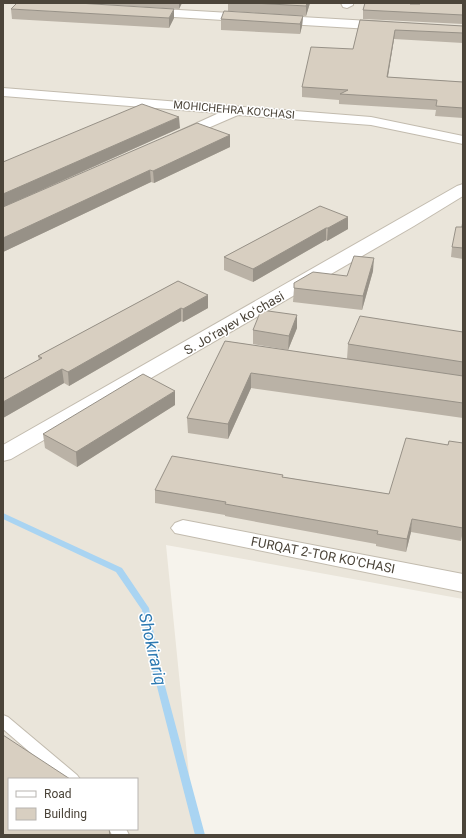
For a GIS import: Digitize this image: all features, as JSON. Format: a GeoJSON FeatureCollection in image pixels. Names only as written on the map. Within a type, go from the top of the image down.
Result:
{"type":"FeatureCollection","features":[{"type":"Feature","properties":{"kind":"street"},"geometry":{"type":"LineString","coordinates":[[131,11],[400,27]]}},
{"type":"Feature","properties":{"kind":"street","name":"MOHICHEHRA KO'CHASI"},"geometry":{"type":"LineString","coordinates":[[3,92],[371,121],[463,140]]}},
{"type":"Feature","properties":{"kind":"street"},"geometry":{"type":"LineString","coordinates":[[164,143],[237,110]]}},
{"type":"Feature","properties":{"kind":"street","name":"S. Joʻrayev koʻchasi"},"geometry":{"type":"LineString","coordinates":[[7,452],[199,343],[463,189]]}},
{"type":"Feature","properties":{"kind":"street"},"geometry":{"type":"LineString","coordinates":[[199,343],[230,348]]}},
{"type":"Feature","properties":{"kind":"street","name":"FURQAT 2-TOR KO'CHASI"},"geometry":{"type":"LineString","coordinates":[[183,528],[463,583]]}},
{"type":"Feature","properties":{"kind":"lane"},"geometry":{"type":"LineString","coordinates":[[3,721],[71,778]]}},
{"type":"Feature","properties":{"kind":"shaded area"},"geometry":{"type":"Polygon","coordinates":[[[3,3],[463,3],[463,599],[166,545],[195,835],[3,835],[3,3]]]}},
{"type":"Feature","properties":{"kind":"building"},"geometry":{"type":"Polygon","coordinates":[[[17,3],[78,3],[174,9],[169,18],[11,9],[17,3]]]}},
{"type":"Feature","properties":{"kind":"building"},"geometry":{"type":"Polygon","coordinates":[[[253,3],[307,3],[306,6],[253,3]]]}},
{"type":"Feature","properties":{"kind":"building"},"geometry":{"type":"Polygon","coordinates":[[[365,3],[463,3],[463,15],[363,10],[365,3]]]}},
{"type":"Feature","properties":{"kind":"building"},"geometry":{"type":"Polygon","coordinates":[[[224,11],[303,16],[300,24],[221,19],[224,11]]]}},
{"type":"Feature","properties":{"kind":"building"},"geometry":{"type":"Polygon","coordinates":[[[360,20],[463,26],[463,33],[395,30],[387,77],[463,82],[463,108],[436,106],[437,100],[340,94],[348,90],[302,87],[311,47],[353,49],[360,20]]]}},
{"type":"Feature","properties":{"kind":"building"},"geometry":{"type":"Polygon","coordinates":[[[142,104],[179,117],[3,194],[3,162],[142,104]]]}},
{"type":"Feature","properties":{"kind":"building"},"geometry":{"type":"Polygon","coordinates":[[[197,123],[230,135],[3,238],[3,207],[197,123]]]}},
{"type":"Feature","properties":{"kind":"building"},"geometry":{"type":"Polygon","coordinates":[[[320,206],[348,217],[253,269],[224,257],[320,206]]]}},
{"type":"Feature","properties":{"kind":"building"},"geometry":{"type":"Polygon","coordinates":[[[463,220],[463,248],[452,247],[456,227],[462,227],[463,220]]]}},
{"type":"Feature","properties":{"kind":"building"},"geometry":{"type":"Polygon","coordinates":[[[354,256],[374,258],[363,296],[294,288],[294,283],[313,272],[347,276],[354,256]]]}},
{"type":"Feature","properties":{"kind":"building"},"geometry":{"type":"Polygon","coordinates":[[[178,281],[208,295],[183,309],[181,308],[68,372],[62,369],[3,402],[3,379],[42,358],[38,356],[178,281]]]}},
{"type":"Feature","properties":{"kind":"building"},"geometry":{"type":"Polygon","coordinates":[[[261,310],[297,315],[289,336],[253,330],[261,310]]]}},
{"type":"Feature","properties":{"kind":"building"},"geometry":{"type":"Polygon","coordinates":[[[360,316],[463,332],[463,362],[348,344],[360,316]]]}},
{"type":"Feature","properties":{"kind":"building"},"geometry":{"type":"Polygon","coordinates":[[[225,341],[463,376],[463,403],[251,373],[228,424],[187,418],[225,341]]]}},
{"type":"Feature","properties":{"kind":"building"},"geometry":{"type":"Polygon","coordinates":[[[143,374],[175,391],[76,452],[43,434],[143,374]]]}},
{"type":"Feature","properties":{"kind":"building"},"geometry":{"type":"Polygon","coordinates":[[[406,438],[448,445],[449,441],[463,443],[463,528],[412,519],[407,539],[377,534],[378,531],[155,490],[172,456],[283,475],[282,477],[389,494],[406,438]]]}},
{"type":"Feature","properties":{"kind":"building"},"geometry":{"type":"Polygon","coordinates":[[[3,735],[68,778],[8,778],[8,830],[109,830],[110,835],[3,835],[3,735]]]}},
{"type":"Feature","properties":{"kind":"waterway","name":"Shokirariq"},"geometry":{"type":"LineString","coordinates":[[3,516],[119,570],[146,610],[157,671],[200,835]]}}]}
